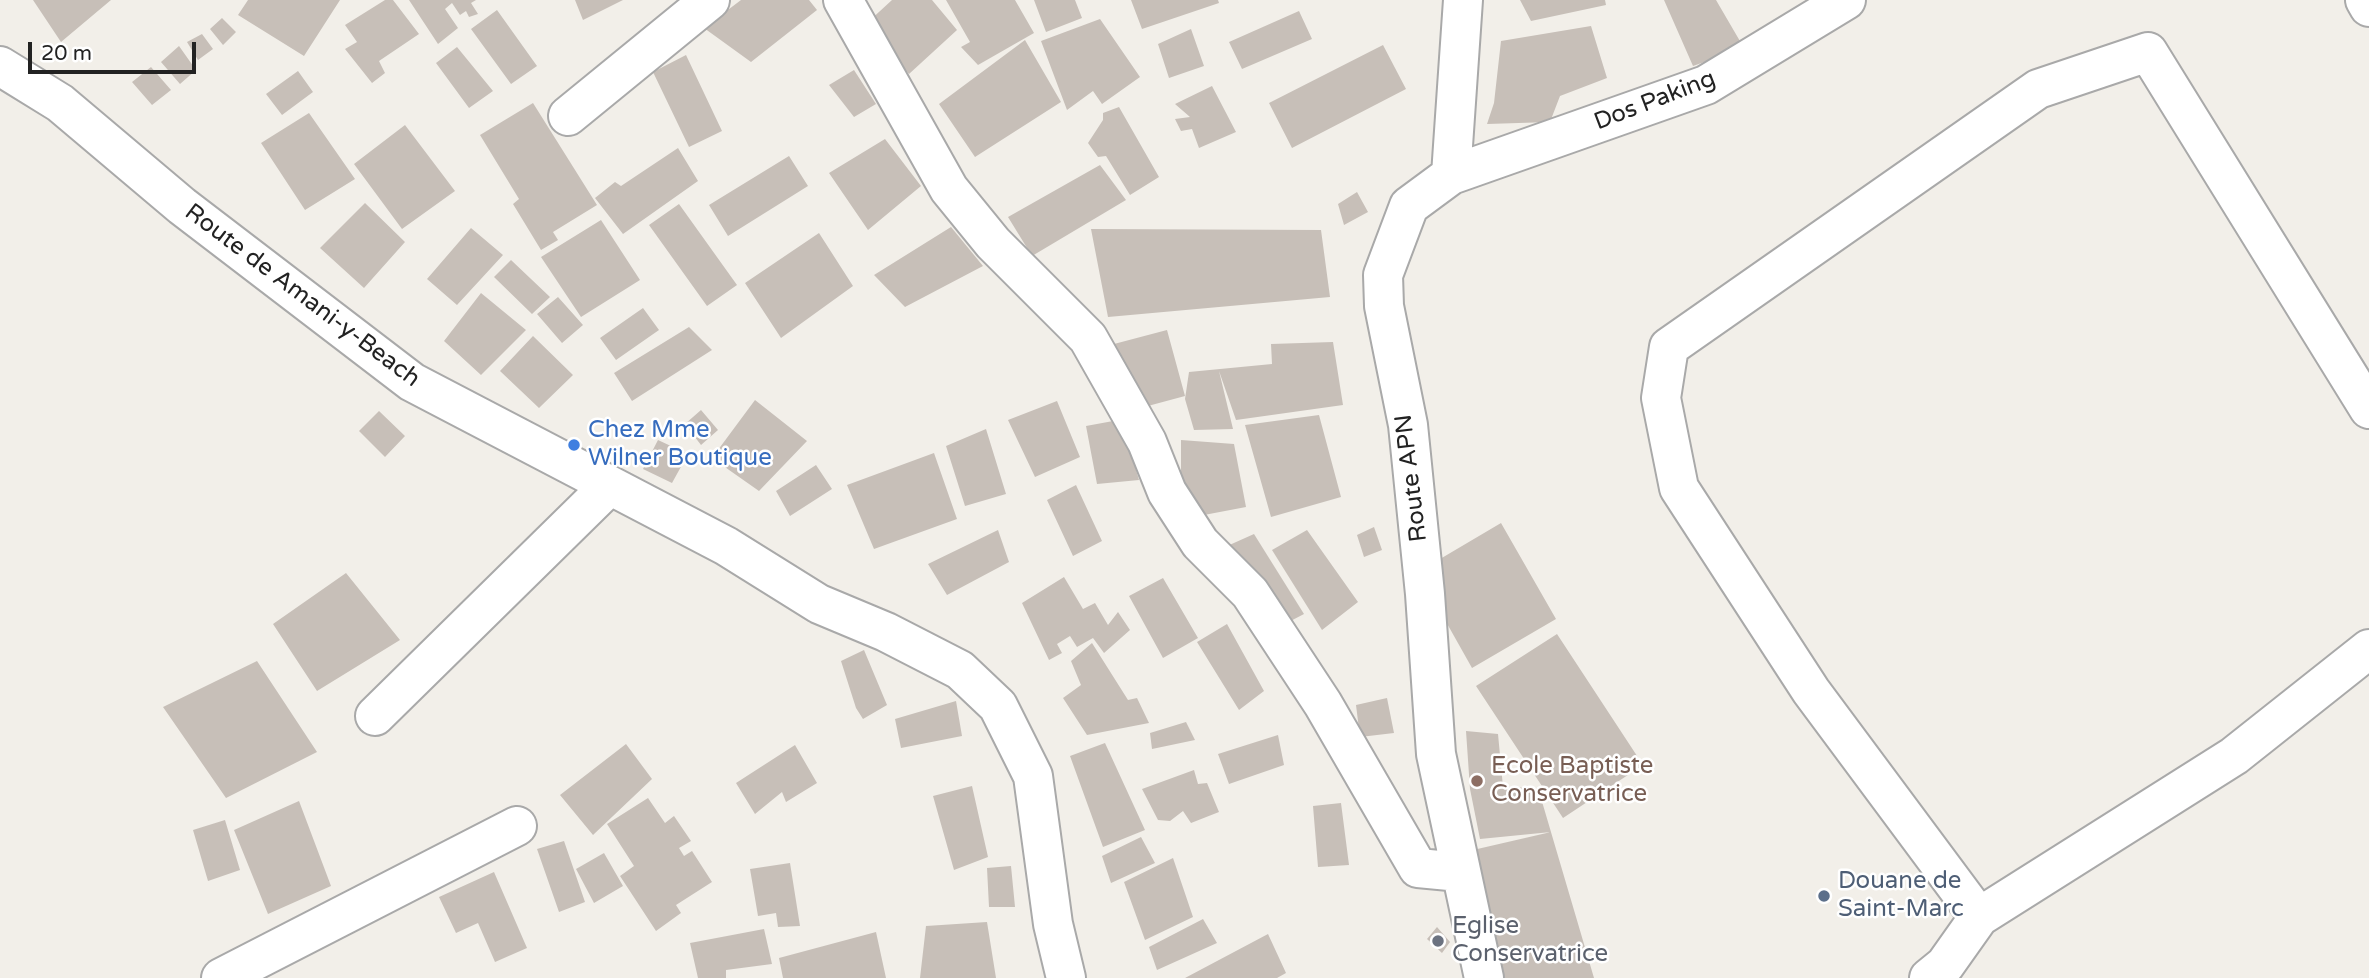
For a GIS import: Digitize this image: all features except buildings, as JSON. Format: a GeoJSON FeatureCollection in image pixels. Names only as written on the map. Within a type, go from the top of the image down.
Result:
{"type":"FeatureCollection","features":[{"type":"Feature","properties":{"kind":"street"},"geometry":{"type":"LineString","coordinates":[[568,116],[710,0]]}},
{"type":"Feature","properties":{"kind":"street"},"geometry":{"type":"LineString","coordinates":[[843,0],[949,189],[992,243],[1088,338],[1147,442],[1167,492],[1200,543],[1250,593],[1324,704],[1418,868],[1460,872]]}},
{"type":"Feature","properties":{"kind":"street"},"geometry":{"type":"LineString","coordinates":[[1451,175],[1463,0]]}},
{"type":"Feature","properties":{"kind":"street","name":"Dos Paking"},"geometry":{"type":"LineString","coordinates":[[1451,175],[1706,85],[1846,0]]}},
{"type":"Feature","properties":{"kind":"street"},"geometry":{"type":"LineString","coordinates":[[2365,0],[2369,7]]}},
{"type":"Feature","properties":{"kind":"street"},"geometry":{"type":"LineString","coordinates":[[1979,916],[1811,691],[1679,488],[1661,398],[1669,347],[2038,89],[2148,52],[2369,410]]}},
{"type":"Feature","properties":{"kind":"street","name":"Route de Amani-y-Beach"},"geometry":{"type":"LineString","coordinates":[[0,66],[60,103],[182,206],[412,382],[607,487],[726,546],[819,604],[886,632],[960,670],[998,706],[1033,776],[1053,924],[1066,978]]}},
{"type":"Feature","properties":{"kind":"street","name":"Route APN"},"geometry":{"type":"LineString","coordinates":[[1451,175],[1409,206],[1383,275],[1384,306],[1408,425],[1425,594],[1436,754],[1484,978]]}},
{"type":"Feature","properties":{"kind":"street"},"geometry":{"type":"LineString","coordinates":[[375,716],[607,487]]}},
{"type":"Feature","properties":{"kind":"street"},"geometry":{"type":"LineString","coordinates":[[1928,978],[1945,965],[1979,916],[2235,756],[2369,649]]}},
{"type":"Feature","properties":{"kind":"street"},"geometry":{"type":"LineString","coordinates":[[221,978],[517,826]]}},
{"type":"Feature","properties":{"kind":"place","name":"Chez Mme Wilner Boutique"},"geometry":{"type":"Point","coordinates":[574,445]}},
{"type":"Feature","properties":{"kind":"place","name":"Ecole Baptiste Conservatrice"},"geometry":{"type":"Point","coordinates":[1477,781]}},
{"type":"Feature","properties":{"kind":"place","name":"Douane de Saint-Marc"},"geometry":{"type":"Point","coordinates":[1824,896]}},
{"type":"Feature","properties":{"kind":"place","name":"Eglise Conservatrice"},"geometry":{"type":"Point","coordinates":[1438,941]}}]}
